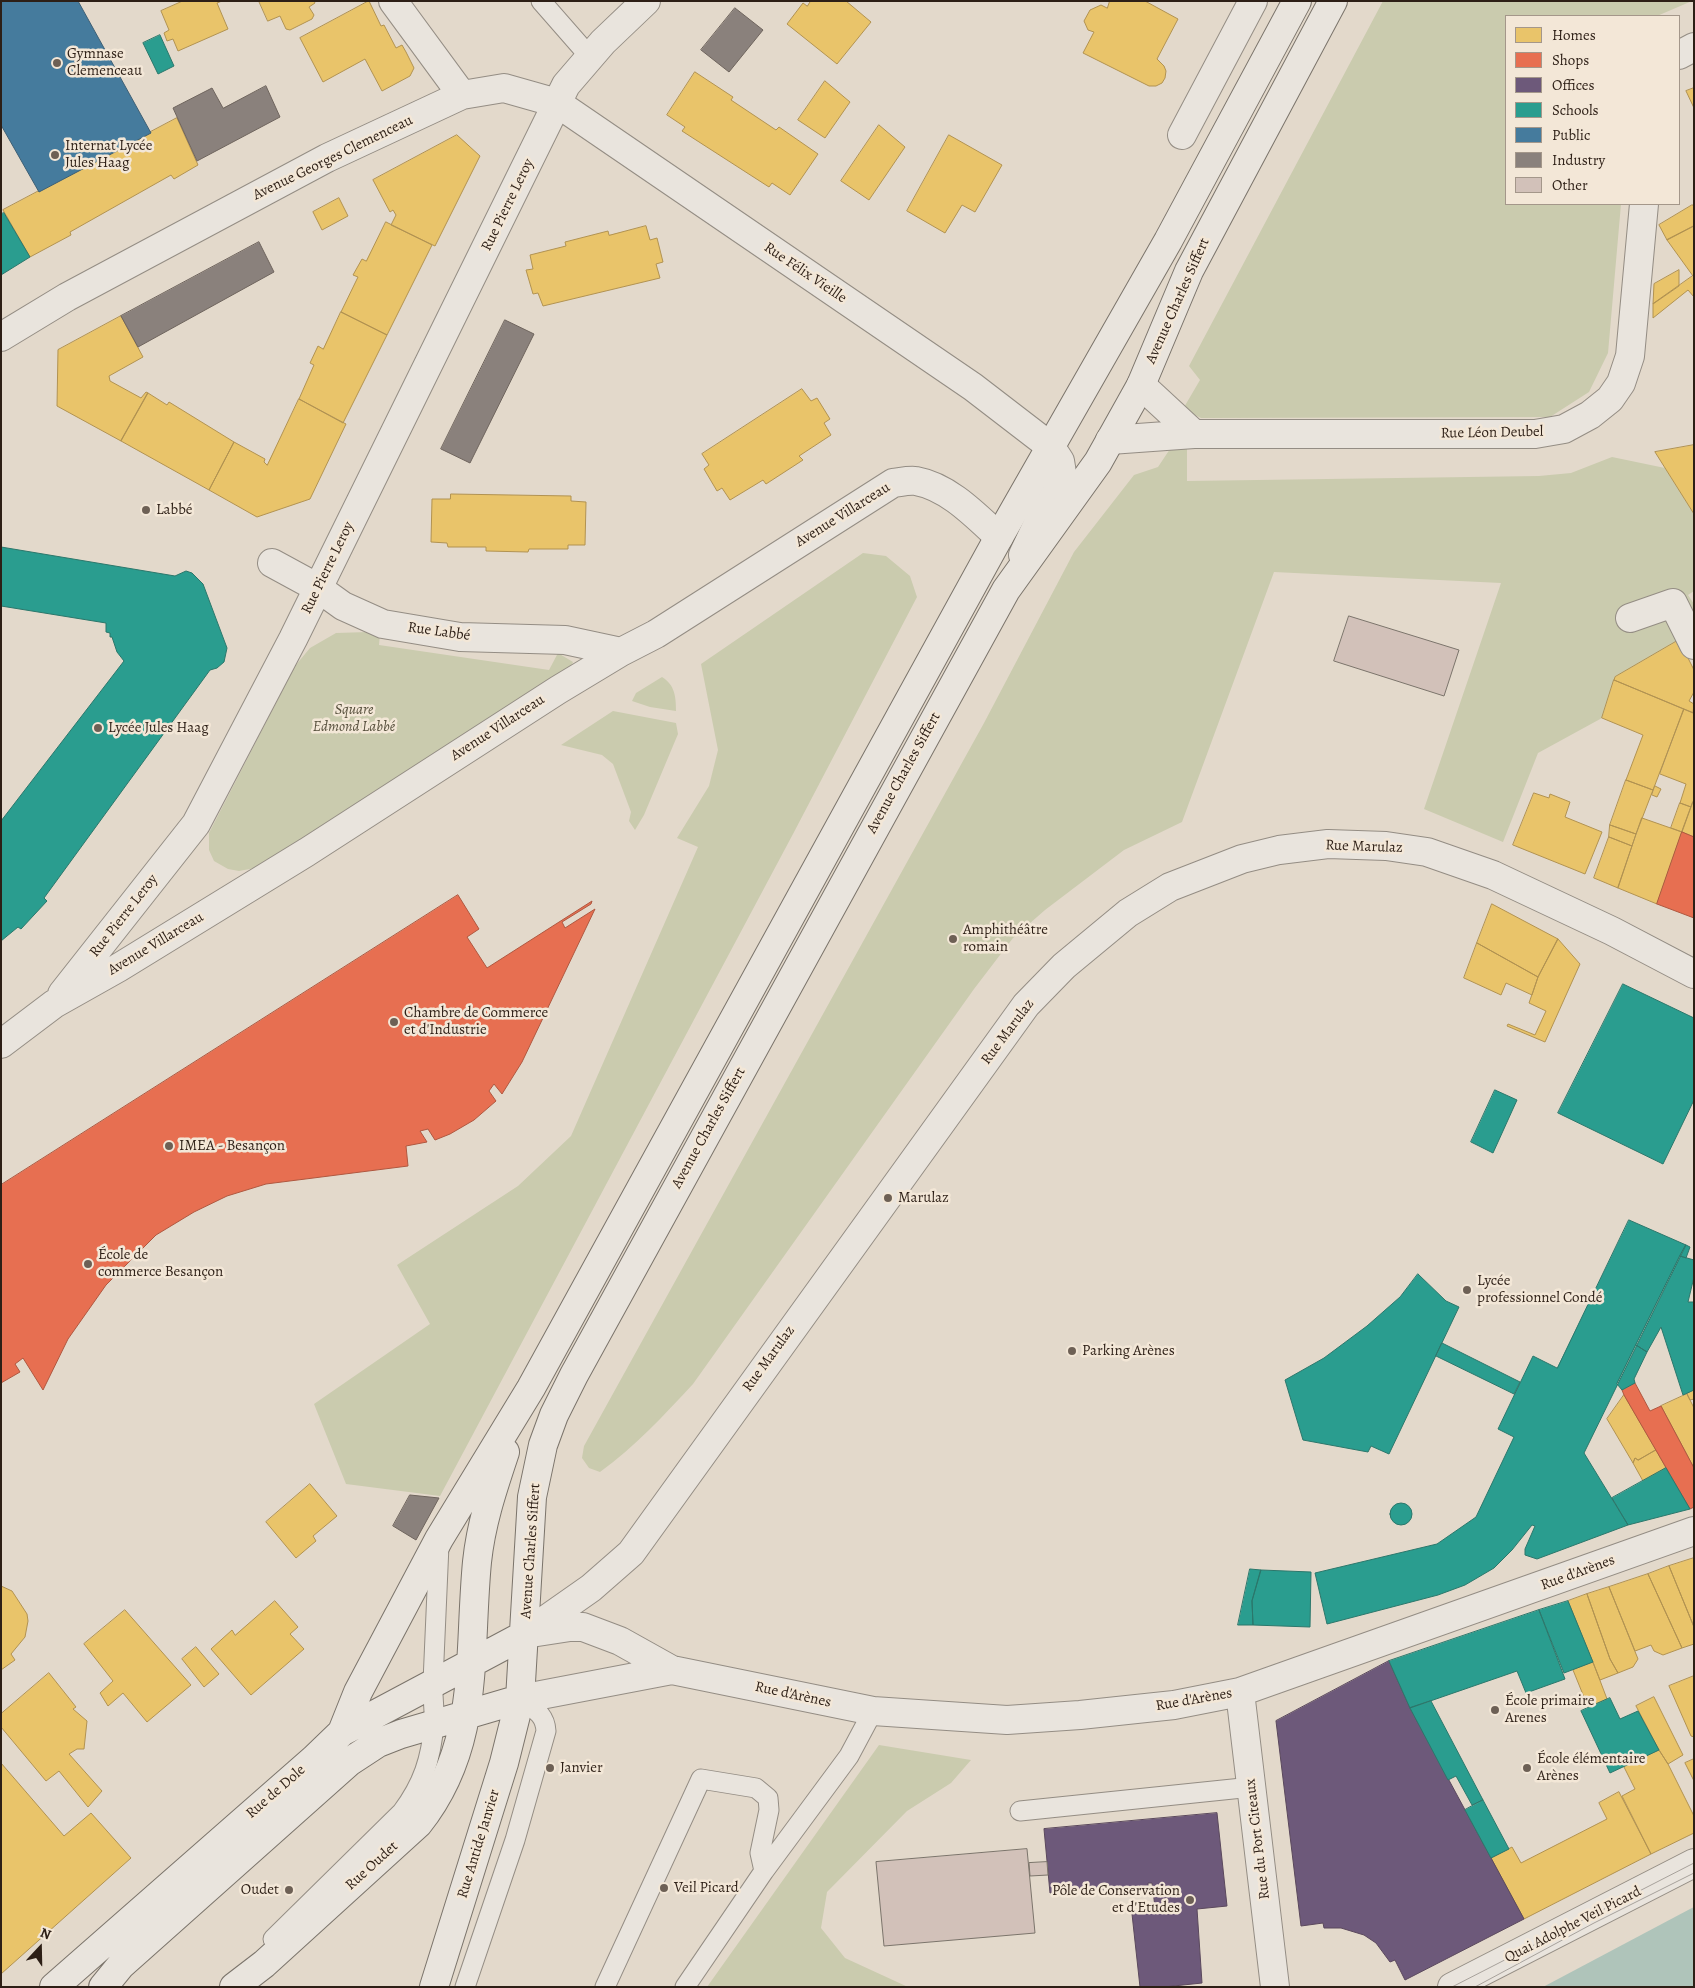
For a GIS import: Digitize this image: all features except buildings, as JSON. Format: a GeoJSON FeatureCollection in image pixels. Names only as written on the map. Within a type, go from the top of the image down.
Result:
{"type":"FeatureCollection","features":[{"type":"Feature","properties":{"kind":"street"},"geometry":{"type":"LineString","coordinates":[[393,1],[462,95]]}},
{"type":"Feature","properties":{"kind":"street"},"geometry":{"type":"LineString","coordinates":[[556,103],[566,85],[623,21],[646,1]]}},
{"type":"Feature","properties":{"kind":"street"},"geometry":{"type":"LineString","coordinates":[[1182,135],[1253,1]]}},
{"type":"Feature","properties":{"kind":"street","name":"Avenue Charles Siffert"},"geometry":{"type":"LineString","coordinates":[[342,1732],[358,1692],[439,1539],[531,1388],[999,537],[1168,241],[1298,1]]}},
{"type":"Feature","properties":{"kind":"street","name":"Avenue Charles Siffert"},"geometry":{"type":"LineString","coordinates":[[1006,590],[1098,462],[1141,385],[1188,272],[1333,1]]}},
{"type":"Feature","properties":{"kind":"street"},"geometry":{"type":"LineString","coordinates":[[1680,55],[1694,48]]}},
{"type":"Feature","properties":{"kind":"street","name":"Avenue Georges Clemenceau"},"geometry":{"type":"LineString","coordinates":[[1,336],[67,297],[319,162],[462,95],[504,88],[556,103]]}},
{"type":"Feature","properties":{"kind":"street","name":"Rue Félix Vieille"},"geometry":{"type":"LineString","coordinates":[[556,103],[973,388],[1051,447]]}},
{"type":"Feature","properties":{"kind":"street","name":"Rue Pierre Leroy"},"geometry":{"type":"LineString","coordinates":[[54,1004],[196,824],[293,639],[556,103]]}},
{"type":"Feature","properties":{"kind":"street","name":"Rue Léon Deubel"},"geometry":{"type":"LineString","coordinates":[[1110,440],[1194,434],[1535,434],[1564,429],[1590,415],[1610,399],[1621,384],[1630,356],[1644,205]]}},
{"type":"Feature","properties":{"kind":"street"},"geometry":{"type":"LineString","coordinates":[[1141,385],[1194,434]]}},
{"type":"Feature","properties":{"kind":"street","name":"Avenue Charles Siffert"},"geometry":{"type":"LineString","coordinates":[[520,1700],[532,1497],[543,1445],[554,1415],[574,1375],[1006,590],[1062,473],[1060,461],[1051,447]]}},
{"type":"Feature","properties":{"kind":"street","name":"Avenue Villarceau"},"geometry":{"type":"LineString","coordinates":[[1,1044],[54,1004],[118,968],[307,852],[558,690],[621,652],[656,634],[893,483],[916,481],[934,487],[960,503],[999,537]]}},
{"type":"Feature","properties":{"kind":"street","name":"Rue Labbé"},"geometry":{"type":"LineString","coordinates":[[272,563],[318,588],[343,606],[383,624],[460,637],[565,640],[621,652]]}},
{"type":"Feature","properties":{"kind":"street"},"geometry":{"type":"LineString","coordinates":[[1630,618],[1673,604],[1694,645]]}},
{"type":"Feature","properties":{"kind":"street","name":"Rue Marulaz"},"geometry":{"type":"LineString","coordinates":[[524,1634],[591,1588],[630,1553],[1026,1004],[1064,966],[1128,913],[1170,887],[1242,859],[1279,850],[1328,844],[1386,846],[1427,852],[1493,875],[1612,931],[1694,974]]}},
{"type":"Feature","properties":{"kind":"street","name":"Avenue Charles Siffert"},"geometry":{"type":"LineString","coordinates":[[466,1714],[477,1562],[481,1534],[491,1492],[531,1388]]}},
{"type":"Feature","properties":{"kind":"street","name":"Rue d'Arènes"},"geometry":{"type":"LineString","coordinates":[[524,1634],[570,1627],[583,1627],[620,1641],[672,1670],[873,1711],[1007,1720],[1080,1715],[1174,1705],[1240,1692],[1694,1532]]}},
{"type":"Feature","properties":{"kind":"street","name":"Rue de Dole"},"geometry":{"type":"LineString","coordinates":[[54,1987],[314,1759],[342,1732],[524,1634]]}},
{"type":"Feature","properties":{"kind":"street","name":"Rue d'Arènes"},"geometry":{"type":"LineString","coordinates":[[520,1700],[672,1670]]}},
{"type":"Feature","properties":{"kind":"street","name":"Rue du Port Citeaux"},"geometry":{"type":"LineString","coordinates":[[1240,1692],[1275,1987]]}},
{"type":"Feature","properties":{"kind":"street","name":"Rue de Dole"},"geometry":{"type":"LineString","coordinates":[[103,1987],[121,1965],[349,1762],[378,1743],[434,1723],[520,1700]]}},
{"type":"Feature","properties":{"kind":"street","name":"Rue Antide Janvier"},"geometry":{"type":"LineString","coordinates":[[434,1987],[501,1771],[520,1700]]}},
{"type":"Feature","properties":{"kind":"street","name":"Rue Oudet"},"geometry":{"type":"LineString","coordinates":[[234,1987],[264,1964],[418,1824],[431,1807],[451,1770],[459,1747],[466,1714]]}},
{"type":"Feature","properties":{"kind":"street","name":"Quai Adolphe Veil Picard"},"geometry":{"type":"LineString","coordinates":[[1452,1987],[1694,1863]]}},
{"type":"Feature","properties":{"kind":"lane"},"geometry":{"type":"LineString","coordinates":[[541,1],[590,58]]}},
{"type":"Feature","properties":{"kind":"lane"},"geometry":{"type":"LineString","coordinates":[[227,1987],[402,1812],[414,1796],[424,1776],[430,1754],[434,1723],[433,1683],[439,1539]]}},
{"type":"Feature","properties":{"kind":"lane"},"geometry":{"type":"LineString","coordinates":[[465,1987],[515,1840],[546,1731],[545,1722],[539,1713],[520,1700]]}},
{"type":"Feature","properties":{"kind":"lane"},"geometry":{"type":"LineString","coordinates":[[685,1987],[764,1871],[848,1756],[873,1711]]}},
{"type":"Feature","properties":{"kind":"lane"},"geometry":{"type":"LineString","coordinates":[[605,1987],[701,1779],[756,1788],[768,1798],[769,1810],[760,1853],[764,1871]]}},
{"type":"Feature","properties":{"kind":"lane"},"geometry":{"type":"LineString","coordinates":[[1020,1811],[1252,1787]]}},
{"type":"Feature","properties":{"kind":"green space"},"geometry":{"type":"Polygon","coordinates":[[[1383,1],[1692,1],[1659,15],[1505,15],[1505,205],[1621,205],[1608,353],[1589,392],[1550,417],[1201,418],[1183,409],[1200,380],[1189,366],[1383,1]]]}},
{"type":"Feature","properties":{"kind":"green space"},"geometry":{"type":"Polygon","coordinates":[[[1187,448],[1187,481],[1539,476],[1571,473],[1612,457],[1665,468],[1694,514],[1694,591],[1688,595],[1694,604],[1694,631],[1615,677],[1602,718],[1538,753],[1503,842],[1424,809],[1501,583],[1274,572],[1182,822],[1124,850],[1045,910],[1013,938],[974,989],[693,1384],[649,1430],[613,1462],[600,1472],[589,1468],[582,1458],[584,1446],[984,723],[1074,552],[1134,475],[1158,467],[1170,449],[1187,448]]]}},
{"type":"Feature","properties":{"kind":"green space"},"geometry":{"type":"Polygon","coordinates":[[[863,553],[886,556],[910,576],[917,597],[793,834],[440,1496],[346,1484],[314,1404],[430,1324],[397,1265],[518,1186],[571,1136],[698,847],[677,838],[709,786],[718,750],[701,664],[863,553]]]}},
{"type":"Feature","properties":{"kind":"green space","name":"Square Edmond Labbé"},"geometry":{"type":"Polygon","coordinates":[[[368,632],[380,634],[379,645],[549,670],[558,653],[573,662],[565,681],[255,868],[239,871],[228,869],[214,861],[209,850],[209,833],[295,666],[310,648],[336,633],[368,632]]]}},
{"type":"Feature","properties":{"kind":"green space"},"geometry":{"type":"Polygon","coordinates":[[[662,677],[670,684],[674,692],[676,711],[650,707],[632,701],[636,693],[662,677]]]}},
{"type":"Feature","properties":{"kind":"green space"},"geometry":{"type":"Polygon","coordinates":[[[613,711],[676,723],[678,734],[644,815],[635,830],[629,821],[631,812],[613,764],[602,755],[561,745],[613,711]]]}},
{"type":"Feature","properties":{"kind":"green space"},"geometry":{"type":"Polygon","coordinates":[[[879,1745],[971,1760],[951,1783],[907,1811],[827,1892],[821,1928],[845,1958],[908,1987],[707,1987],[879,1745]]]}},
{"type":"Feature","properties":{"kind":"shaded area"},"geometry":{"type":"Polygon","coordinates":[[[1694,1907],[1694,1987],[1543,1987],[1690,1909],[1694,1907]]]}},
{"type":"Feature","properties":{"kind":"tram line"},"geometry":{"type":"LineString","coordinates":[[1452,1987],[1694,1863]]}},
{"type":"Feature","properties":{"kind":"tram line"},"geometry":{"type":"LineString","coordinates":[[1475,1987],[1594,1923],[1694,1873]]}},
{"type":"Feature","properties":{"kind":"place","name":"Gymnase Clemenceau"},"geometry":{"type":"Point","coordinates":[57,63]}},
{"type":"Feature","properties":{"kind":"place","name":"Internat Lycée Jules Haag"},"geometry":{"type":"Point","coordinates":[55,155]}},
{"type":"Feature","properties":{"kind":"place","name":"Labbé"},"geometry":{"type":"Point","coordinates":[146,510]}},
{"type":"Feature","properties":{"kind":"place","name":"Lycée Jules Haag"},"geometry":{"type":"Point","coordinates":[98,728]}},
{"type":"Feature","properties":{"kind":"place","name":"Amphithéâtre romain"},"geometry":{"type":"Point","coordinates":[953,939]}},
{"type":"Feature","properties":{"kind":"place","name":"Chambre de Commerce et d'Industrie"},"geometry":{"type":"Point","coordinates":[394,1022]}},
{"type":"Feature","properties":{"kind":"place","name":"IMEA - Besançon"},"geometry":{"type":"Point","coordinates":[169,1146]}},
{"type":"Feature","properties":{"kind":"place","name":"Marulaz"},"geometry":{"type":"Point","coordinates":[888,1198]}},
{"type":"Feature","properties":{"kind":"place","name":"École de commerce Besançon"},"geometry":{"type":"Point","coordinates":[88,1264]}},
{"type":"Feature","properties":{"kind":"place","name":"Lycée professionnel Condé"},"geometry":{"type":"Point","coordinates":[1467,1290]}},
{"type":"Feature","properties":{"kind":"place","name":"Parking Arènes"},"geometry":{"type":"Point","coordinates":[1072,1351]}},
{"type":"Feature","properties":{"kind":"place","name":"École primaire Arenes"},"geometry":{"type":"Point","coordinates":[1495,1710]}},
{"type":"Feature","properties":{"kind":"place","name":"Janvier"},"geometry":{"type":"Point","coordinates":[550,1768]}},
{"type":"Feature","properties":{"kind":"place","name":"École élémentaire Arènes"},"geometry":{"type":"Point","coordinates":[1527,1768]}},
{"type":"Feature","properties":{"kind":"place","name":"Veil Picard"},"geometry":{"type":"Point","coordinates":[664,1888]}},
{"type":"Feature","properties":{"kind":"place","name":"Oudet"},"geometry":{"type":"Point","coordinates":[289,1890]}},
{"type":"Feature","properties":{"kind":"place","name":"Pôle de Conservation et d'Etudes"},"geometry":{"type":"Point","coordinates":[1190,1900]}}]}
